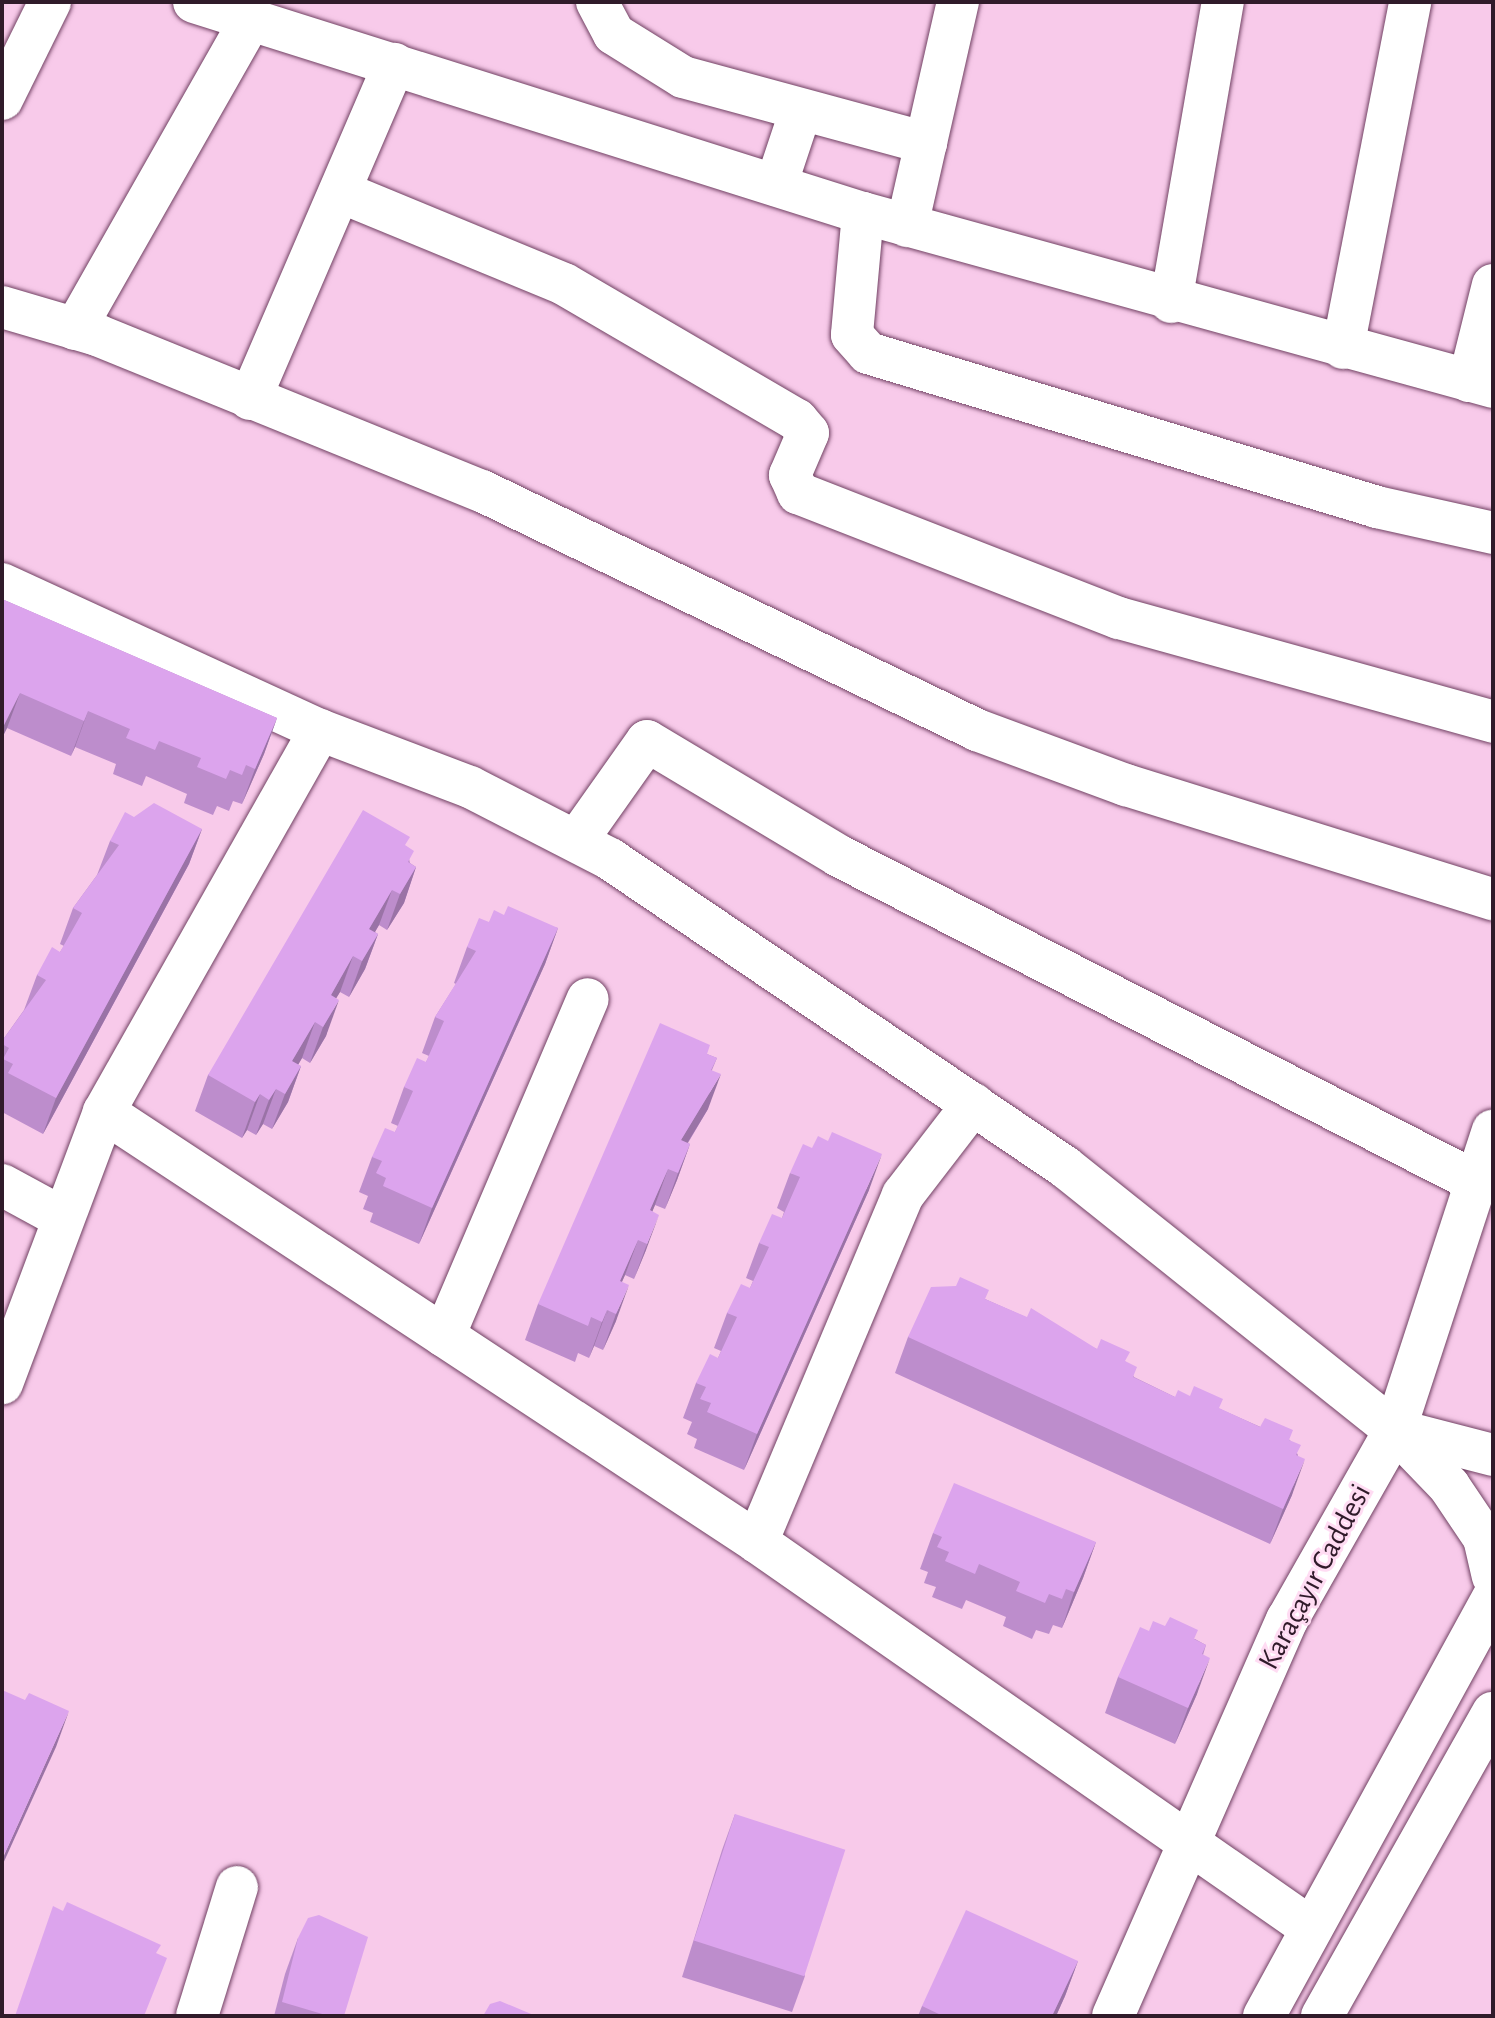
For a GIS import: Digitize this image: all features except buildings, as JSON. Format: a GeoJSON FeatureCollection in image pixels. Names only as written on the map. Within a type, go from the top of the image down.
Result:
{"type":"FeatureCollection","features":[{"type":"Feature","properties":{"kind":"street"},"geometry":{"type":"LineString","coordinates":[[2,99],[50,2]]}},
{"type":"Feature","properties":{"kind":"street"},"geometry":{"type":"LineString","coordinates":[[194,2],[863,213],[1171,302],[1481,384],[1493,285]]}},
{"type":"Feature","properties":{"kind":"street"},"geometry":{"type":"LineString","coordinates":[[597,2],[614,34],[683,77],[926,143]]}},
{"type":"Feature","properties":{"kind":"street"},"geometry":{"type":"LineString","coordinates":[[907,226],[958,2]]}},
{"type":"Feature","properties":{"kind":"street"},"geometry":{"type":"LineString","coordinates":[[1171,302],[1223,2]]}},
{"type":"Feature","properties":{"kind":"street"},"geometry":{"type":"LineString","coordinates":[[1343,348],[1410,2]]}},
{"type":"Feature","properties":{"kind":"street"},"geometry":{"type":"LineString","coordinates":[[75,329],[251,19]]}},
{"type":"Feature","properties":{"kind":"street"},"geometry":{"type":"LineString","coordinates":[[250,399],[394,64]]}},
{"type":"Feature","properties":{"kind":"street"},"geometry":{"type":"LineString","coordinates":[[776,185],[801,110]]}},
{"type":"Feature","properties":{"kind":"street"},"geometry":{"type":"LineString","coordinates":[[341,192],[564,284],[797,420],[808,433],[790,475],[798,493],[1119,618],[1493,722]]}},
{"type":"Feature","properties":{"kind":"street"},"geometry":{"type":"LineString","coordinates":[[863,213],[852,335],[868,353],[1377,507],[1493,533]]}},
{"type":"Feature","properties":{"kind":"street"},"geometry":{"type":"LineString","coordinates":[[2,307],[75,329],[482,491],[977,730],[1126,785],[1493,899]]}},
{"type":"Feature","properties":{"kind":"street"},"geometry":{"type":"LineString","coordinates":[[2,584],[320,730],[470,787],[577,840],[1065,1167],[1395,1430],[1449,1486],[1484,1538],[1493,1576]]}},
{"type":"Feature","properties":{"kind":"street"},"geometry":{"type":"LineString","coordinates":[[2,1383],[61,1217],[104,1112],[320,730]]}},
{"type":"Feature","properties":{"kind":"street"},"geometry":{"type":"LineString","coordinates":[[577,840],[647,741],[839,856],[1478,1183]]}},
{"type":"Feature","properties":{"kind":"street"},"geometry":{"type":"LineString","coordinates":[[444,1336],[588,999]]}},
{"type":"Feature","properties":{"kind":"street"},"geometry":{"type":"LineString","coordinates":[[757,1542],[903,1195],[973,1104]]}},
{"type":"Feature","properties":{"kind":"street"},"geometry":{"type":"LineString","coordinates":[[104,1112],[757,1542],[1184,1845],[1308,1926]]}},
{"type":"Feature","properties":{"kind":"street","name":"Karaçayır Caddesi"},"geometry":{"type":"LineString","coordinates":[[1116,2015],[1184,1845],[1287,1620],[1395,1430],[1493,1131]]}},
{"type":"Feature","properties":{"kind":"street"},"geometry":{"type":"LineString","coordinates":[[2,1185],[61,1217]]}},
{"type":"Feature","properties":{"kind":"street"},"geometry":{"type":"LineString","coordinates":[[1395,1430],[1493,1455]]}},
{"type":"Feature","properties":{"kind":"street"},"geometry":{"type":"LineString","coordinates":[[1264,2016],[1308,1926],[1493,1597]]}},
{"type":"Feature","properties":{"kind":"street"},"geometry":{"type":"LineString","coordinates":[[1322,2016],[1493,1713]]}},
{"type":"Feature","properties":{"kind":"street"},"geometry":{"type":"LineString","coordinates":[[197,2016],[237,1887]]}}]}
